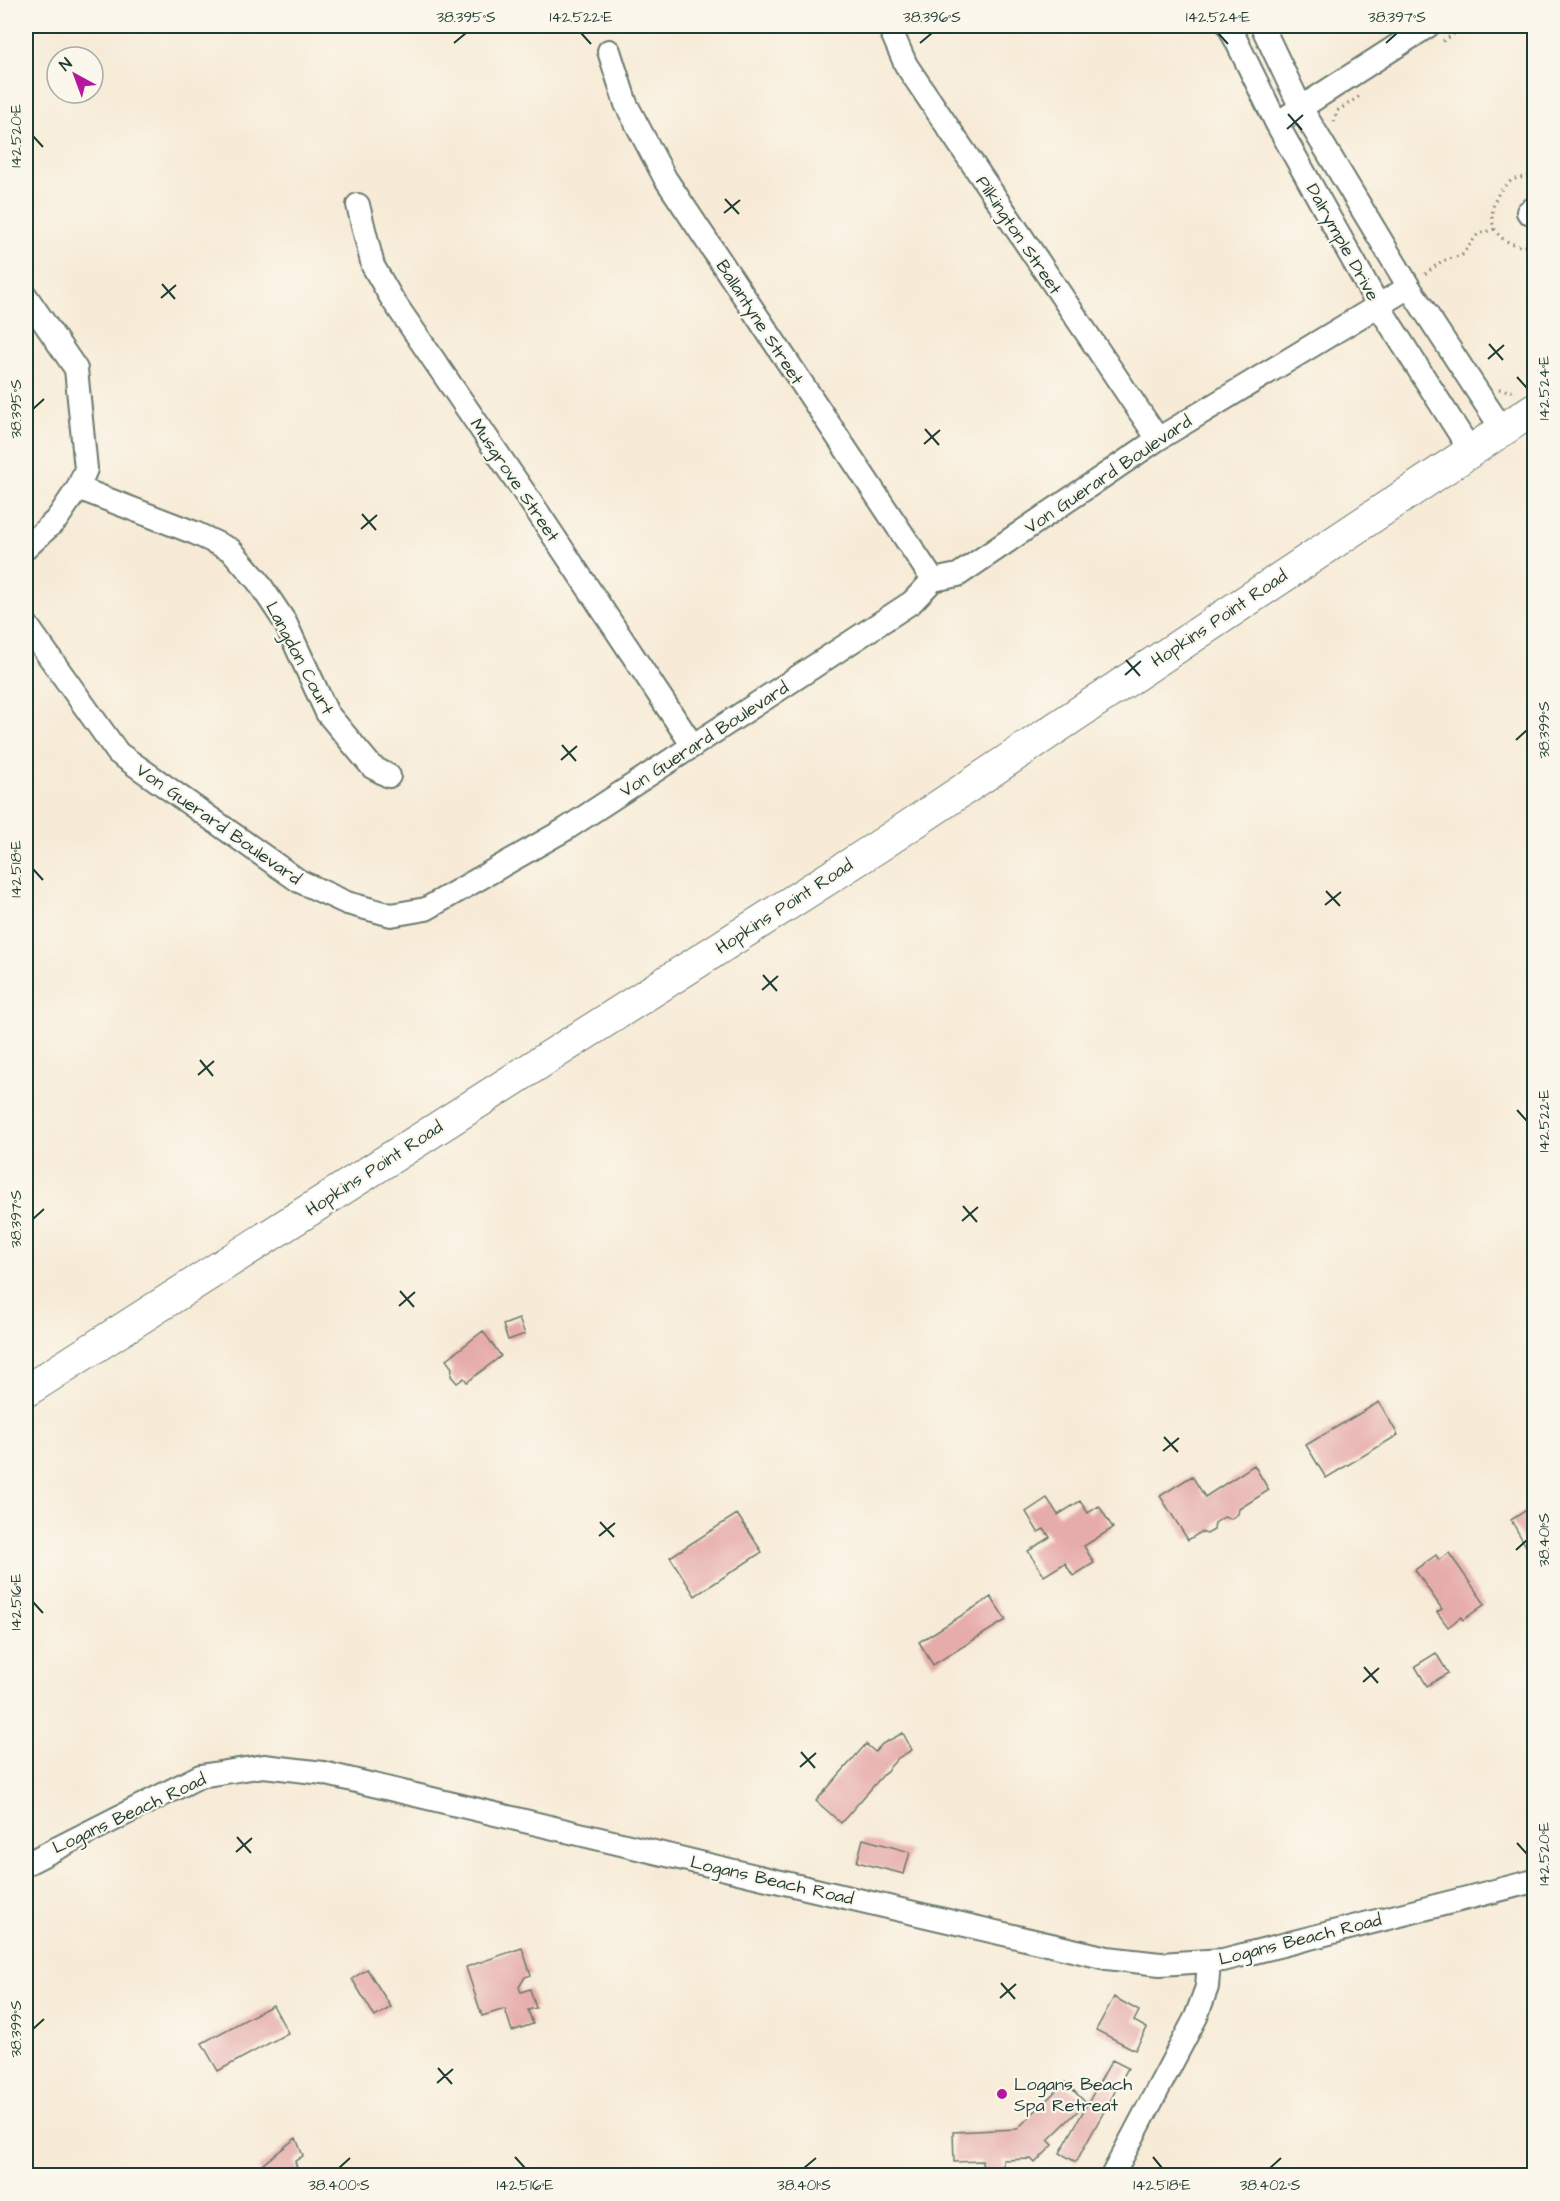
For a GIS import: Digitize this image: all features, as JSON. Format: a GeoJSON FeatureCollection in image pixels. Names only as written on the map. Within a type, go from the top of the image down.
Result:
{"type":"FeatureCollection","features":[{"type":"Feature","properties":{"kind":"street","name":"Pilkington Street"},"geometry":{"type":"LineString","coordinates":[[889,26],[906,65],[1158,439]]}},
{"type":"Feature","properties":{"kind":"street","name":"Dalrymple Drive"},"geometry":{"type":"LineString","coordinates":[[1229,26],[1277,124],[1378,305],[1470,450]]}},
{"type":"Feature","properties":{"kind":"street","name":"Dalrymple Drive"},"geometry":{"type":"LineString","coordinates":[[1262,26],[1301,108],[1415,282],[1502,429]]}},
{"type":"Feature","properties":{"kind":"street"},"geometry":{"type":"LineString","coordinates":[[1277,124],[1301,108],[1432,35]]}},
{"type":"Feature","properties":{"kind":"street","name":"Ballantyne Street"},"geometry":{"type":"LineString","coordinates":[[609,51],[626,104],[665,178],[933,580]]}},
{"type":"Feature","properties":{"kind":"street","name":"Musgrove Street"},"geometry":{"type":"LineString","coordinates":[[358,205],[373,266],[392,299],[539,514],[693,746]]}},
{"type":"Feature","properties":{"kind":"street","name":"Von Guerard Boulevard"},"geometry":{"type":"LineString","coordinates":[[26,624],[118,753],[299,881],[347,903],[391,915],[426,909],[566,829],[912,602],[933,580],[958,575],[1158,439],[1415,282]]}},
{"type":"Feature","properties":{"kind":"street"},"geometry":{"type":"LineString","coordinates":[[26,296],[75,369],[86,469],[78,488],[57,519],[26,548]]}},
{"type":"Feature","properties":{"kind":"street","name":"Hopkins Point Road"},"geometry":{"type":"LineString","coordinates":[[26,1391],[879,846],[1534,409]]}},
{"type":"Feature","properties":{"kind":"street","name":"Langdon Court"},"geometry":{"type":"LineString","coordinates":[[78,488],[195,533],[231,550],[257,580],[285,622],[327,713],[372,767],[389,776]]}},
{"type":"Feature","properties":{"kind":"street","name":"Logans Beach Road"},"geometry":{"type":"LineString","coordinates":[[26,1864],[200,1776],[264,1766],[323,1773],[1107,1958],[1160,1964],[1223,1960],[1534,1881]]}},
{"type":"Feature","properties":{"kind":"street"},"geometry":{"type":"LineString","coordinates":[[1112,2175],[1196,2017],[1207,1987],[1209,1961]]}},
{"type":"Feature","properties":{"kind":"path"},"geometry":{"type":"LineString","coordinates":[[1432,35],[1467,26]]}},
{"type":"Feature","properties":{"kind":"path"},"geometry":{"type":"LineString","coordinates":[[1332,128],[1337,111],[1367,92]]}},
{"type":"Feature","properties":{"kind":"path"},"geometry":{"type":"LineString","coordinates":[[1415,282],[1442,261],[1462,255],[1478,234],[1496,229]]}},
{"type":"Feature","properties":{"kind":"path"},"geometry":{"type":"LineString","coordinates":[[1492,387],[1515,392],[1534,379]]}},
{"type":"Feature","properties":{"kind":"building"},"geometry":{"type":"Polygon","coordinates":[[[519,1319],[525,1334],[508,1340],[503,1325],[519,1319]]]}},
{"type":"Feature","properties":{"kind":"building"},"geometry":{"type":"Polygon","coordinates":[[[483,1331],[501,1356],[467,1382],[464,1378],[457,1383],[451,1376],[452,1368],[446,1360],[483,1331]]]}},
{"type":"Feature","properties":{"kind":"building"},"geometry":{"type":"Polygon","coordinates":[[[1379,1402],[1398,1435],[1326,1478],[1306,1445],[1379,1402]]]}},
{"type":"Feature","properties":{"kind":"building"},"geometry":{"type":"Polygon","coordinates":[[[1254,1465],[1269,1490],[1239,1509],[1238,1514],[1231,1519],[1224,1517],[1215,1523],[1214,1530],[1207,1534],[1201,1532],[1188,1540],[1160,1496],[1192,1476],[1205,1497],[1254,1465]]]}},
{"type":"Feature","properties":{"kind":"building"},"geometry":{"type":"Polygon","coordinates":[[[1047,1498],[1058,1515],[1080,1501],[1088,1513],[1099,1506],[1113,1528],[1084,1546],[1094,1563],[1073,1576],[1065,1563],[1044,1576],[1028,1551],[1050,1537],[1044,1529],[1038,1532],[1026,1512],[1047,1498]]]}},
{"type":"Feature","properties":{"kind":"building"},"geometry":{"type":"Polygon","coordinates":[[[1534,1505],[1534,1560],[1511,1520],[1534,1505]]]}},
{"type":"Feature","properties":{"kind":"building"},"geometry":{"type":"Polygon","coordinates":[[[737,1514],[762,1552],[695,1596],[670,1557],[737,1514]]]}},
{"type":"Feature","properties":{"kind":"building"},"geometry":{"type":"Polygon","coordinates":[[[1449,1553],[1485,1604],[1463,1620],[1461,1617],[1448,1627],[1437,1612],[1442,1609],[1415,1570],[1436,1555],[1439,1560],[1449,1553]]]}},
{"type":"Feature","properties":{"kind":"building"},"geometry":{"type":"Polygon","coordinates":[[[991,1597],[1006,1620],[933,1665],[919,1642],[991,1597]]]}},
{"type":"Feature","properties":{"kind":"building"},"geometry":{"type":"Polygon","coordinates":[[[1436,1653],[1448,1673],[1427,1686],[1415,1666],[1436,1653]]]}},
{"type":"Feature","properties":{"kind":"building"},"geometry":{"type":"Polygon","coordinates":[[[903,1733],[912,1750],[898,1758],[841,1823],[816,1801],[866,1744],[875,1752],[882,1744],[903,1733]]]}},
{"type":"Feature","properties":{"kind":"building"},"geometry":{"type":"Polygon","coordinates":[[[863,1839],[910,1852],[904,1874],[857,1862],[863,1839]]]}},
{"type":"Feature","properties":{"kind":"building"},"geometry":{"type":"Polygon","coordinates":[[[522,1948],[531,1975],[525,1977],[519,1987],[521,1992],[530,1989],[536,2008],[528,2010],[533,2024],[512,2031],[505,2009],[482,2016],[466,1967],[522,1948]]]}},
{"type":"Feature","properties":{"kind":"building"},"geometry":{"type":"Polygon","coordinates":[[[367,1969],[391,2007],[375,2017],[352,1979],[367,1969]]]}},
{"type":"Feature","properties":{"kind":"building"},"geometry":{"type":"Polygon","coordinates":[[[1114,1997],[1139,2011],[1134,2021],[1147,2028],[1135,2050],[1096,2030],[1114,1997]]]}},
{"type":"Feature","properties":{"kind":"building"},"geometry":{"type":"Polygon","coordinates":[[[273,2005],[288,2033],[218,2071],[202,2043],[273,2005]]]}},
{"type":"Feature","properties":{"kind":"building"},"geometry":{"type":"Polygon","coordinates":[[[1112,2060],[1128,2068],[1076,2162],[1060,2153],[1112,2060]]]}},
{"type":"Feature","properties":{"kind":"building"},"geometry":{"type":"Polygon","coordinates":[[[1065,2082],[1086,2103],[1048,2140],[1053,2145],[1035,2163],[1031,2159],[1003,2160],[1003,2176],[983,2176],[982,2161],[954,2162],[953,2132],[1017,2129],[1065,2082]]]}},
{"type":"Feature","properties":{"kind":"building"},"geometry":{"type":"Polygon","coordinates":[[[296,2138],[303,2156],[295,2161],[299,2175],[264,2176],[258,2168],[296,2138]]]}},
{"type":"Feature","properties":{"kind":"place","name":"Logans Beach Spa Retreat"},"geometry":{"type":"Point","coordinates":[1002,2094]}}]}
